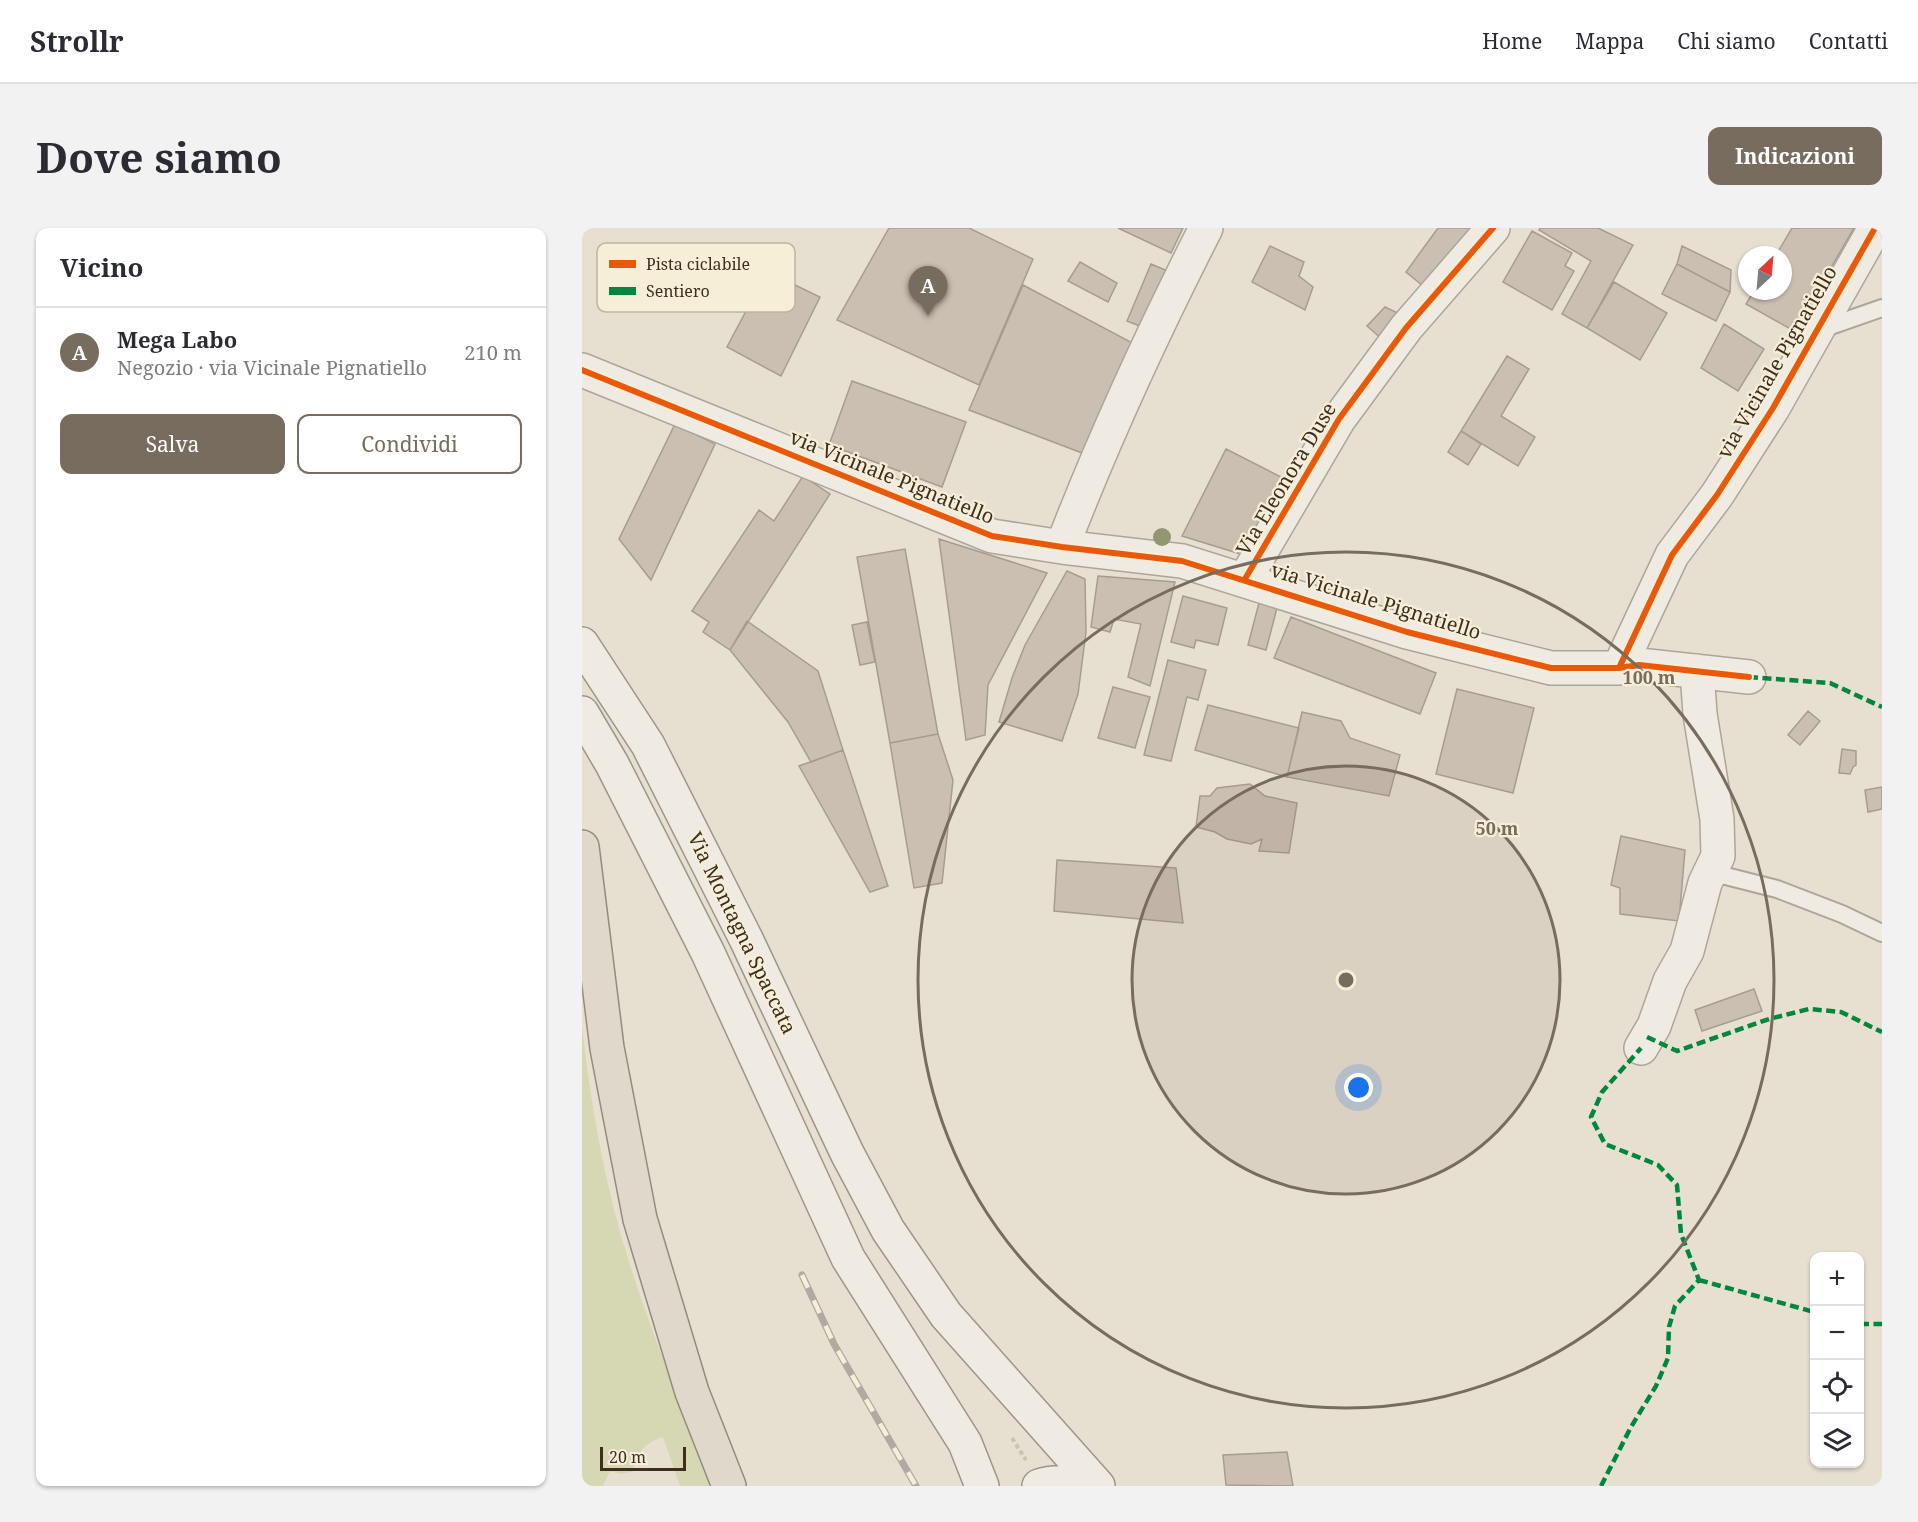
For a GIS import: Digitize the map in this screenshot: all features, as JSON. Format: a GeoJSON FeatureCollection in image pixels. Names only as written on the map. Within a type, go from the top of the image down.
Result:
{"type":"FeatureCollection","features":[{"type":"Feature","properties":{"kind":"highway"},"geometry":{"type":"LineString","coordinates":[[582,847],[606,1048],[640,1219],[692,1392],[729,1486]]}},
{"type":"Feature","properties":{"kind":"street"},"geometry":{"type":"LineString","coordinates":[[1062,547],[1096,460],[1137,366],[1206,228]]}},
{"type":"Feature","properties":{"kind":"street","name":"Via Eleonora Duse"},"geometry":{"type":"LineString","coordinates":[[1245,579],[1339,419],[1406,328],[1493,228]]}},
{"type":"Feature","properties":{"kind":"street","name":"via Vicinale Pignatiello"},"geometry":{"type":"LineString","coordinates":[[1619,668],[1672,555],[1717,495],[1773,408],[1875,228]]}},
{"type":"Feature","properties":{"kind":"street","name":"via Vicinale Pignatiello"},"geometry":{"type":"LineString","coordinates":[[582,370],[992,536],[1182,561],[1407,632],[1551,668],[1619,668],[1639,665],[1749,677]]}},
{"type":"Feature","properties":{"kind":"street","name":"Via Montagna Spaccata"},"geometry":{"type":"LineString","coordinates":[[582,644],[648,745],[746,939],[847,1153],[888,1230],[946,1315],[1098,1486]]}},
{"type":"Feature","properties":{"kind":"street"},"geometry":{"type":"LineString","coordinates":[[1641,1048],[1654,1026],[1670,981],[1687,951],[1705,883],[1718,856],[1717,819],[1700,714],[1697,671]]}},
{"type":"Feature","properties":{"kind":"street","name":"Via Montagna Spaccata"},"geometry":{"type":"LineString","coordinates":[[582,713],[612,764],[708,953],[848,1258],[965,1443],[982,1486]]}},
{"type":"Feature","properties":{"kind":"street"},"geometry":{"type":"LineString","coordinates":[[1039,1486],[1071,1482],[1083,1486]]}},
{"type":"Feature","properties":{"kind":"lane"},"geometry":{"type":"LineString","coordinates":[[1815,331],[1882,308]]}},
{"type":"Feature","properties":{"kind":"lane"},"geometry":{"type":"LineString","coordinates":[[1710,872],[1777,889],[1842,914],[1882,933]]}},
{"type":"Feature","properties":{"kind":"green space"},"geometry":{"type":"Polygon","coordinates":[[[582,1026],[597,1130],[620,1230],[656,1341],[714,1486],[680,1486],[663,1437],[642,1450],[632,1472],[621,1474],[610,1471],[603,1486],[582,1486],[582,1026]]]}},
{"type":"Feature","properties":{"kind":"building"},"geometry":{"type":"Polygon","coordinates":[[[889,228],[969,228],[1033,259],[979,385],[837,320],[889,228]]]}},
{"type":"Feature","properties":{"kind":"building"},"geometry":{"type":"Polygon","coordinates":[[[1118,228],[1183,228],[1171,253],[1118,228]]]}},
{"type":"Feature","properties":{"kind":"building"},"geometry":{"type":"Polygon","coordinates":[[[1438,228],[1473,228],[1428,290],[1406,272],[1438,228]]]}},
{"type":"Feature","properties":{"kind":"building"},"geometry":{"type":"Polygon","coordinates":[[[1540,228],[1598,228],[1633,245],[1587,328],[1562,314],[1591,261],[1539,230],[1540,228]]]}},
{"type":"Feature","properties":{"kind":"building"},"geometry":{"type":"Polygon","coordinates":[[[1792,228],[1854,228],[1794,331],[1746,304],[1748,300],[1792,300],[1792,246],[1781,246],[1792,228]]]}},
{"type":"Feature","properties":{"kind":"building"},"geometry":{"type":"Polygon","coordinates":[[[1532,231],[1572,253],[1565,266],[1574,271],[1552,310],[1503,282],[1532,231]]]}},
{"type":"Feature","properties":{"kind":"building"},"geometry":{"type":"Polygon","coordinates":[[[1270,246],[1304,262],[1299,276],[1313,287],[1305,310],[1252,282],[1270,246]]]}},
{"type":"Feature","properties":{"kind":"building"},"geometry":{"type":"Polygon","coordinates":[[[1682,246],[1731,270],[1730,292],[1677,264],[1682,246]]]}},
{"type":"Feature","properties":{"kind":"building"},"geometry":{"type":"Polygon","coordinates":[[[1080,262],[1117,283],[1108,302],[1068,281],[1080,262]]]}},
{"type":"Feature","properties":{"kind":"building"},"geometry":{"type":"Polygon","coordinates":[[[1151,264],[1170,272],[1145,328],[1127,321],[1151,264]]]}},
{"type":"Feature","properties":{"kind":"building"},"geometry":{"type":"Polygon","coordinates":[[[1677,264],[1730,292],[1716,321],[1662,294],[1677,264]]]}},
{"type":"Feature","properties":{"kind":"building"},"geometry":{"type":"Polygon","coordinates":[[[1614,282],[1667,313],[1640,360],[1587,328],[1614,282]]]}},
{"type":"Feature","properties":{"kind":"building"},"geometry":{"type":"Polygon","coordinates":[[[795,285],[820,297],[781,376],[727,347],[746,312],[795,312],[795,285]]]}},
{"type":"Feature","properties":{"kind":"building"},"geometry":{"type":"Polygon","coordinates":[[[1023,285],[1140,347],[1090,456],[969,410],[1023,285]]]}},
{"type":"Feature","properties":{"kind":"building"},"geometry":{"type":"Polygon","coordinates":[[[1385,307],[1404,316],[1384,341],[1367,326],[1385,307]]]}},
{"type":"Feature","properties":{"kind":"building"},"geometry":{"type":"Polygon","coordinates":[[[1724,324],[1764,349],[1738,391],[1701,368],[1724,324]]]}},
{"type":"Feature","properties":{"kind":"building"},"geometry":{"type":"Polygon","coordinates":[[[1507,356],[1529,369],[1501,416],[1535,437],[1518,466],[1461,431],[1507,356]]]}},
{"type":"Feature","properties":{"kind":"building"},"geometry":{"type":"Polygon","coordinates":[[[852,381],[966,422],[942,487],[829,445],[852,381]]]}},
{"type":"Feature","properties":{"kind":"building"},"geometry":{"type":"Polygon","coordinates":[[[675,424],[715,444],[651,580],[619,539],[675,424]]]}},
{"type":"Feature","properties":{"kind":"building"},"geometry":{"type":"Polygon","coordinates":[[[1461,431],[1481,444],[1468,465],[1448,452],[1461,431]]]}},
{"type":"Feature","properties":{"kind":"building"},"geometry":{"type":"Polygon","coordinates":[[[1226,449],[1281,477],[1247,556],[1182,536],[1226,449]]]}},
{"type":"Feature","properties":{"kind":"building"},"geometry":{"type":"Polygon","coordinates":[[[803,476],[830,494],[730,650],[703,632],[709,622],[692,611],[759,510],[774,521],[803,476]]]}},
{"type":"Feature","properties":{"kind":"building"},"geometry":{"type":"Polygon","coordinates":[[[939,539],[1047,573],[988,685],[985,735],[966,740],[939,539]]]}},
{"type":"Feature","properties":{"kind":"building"},"geometry":{"type":"Polygon","coordinates":[[[905,549],[938,734],[890,743],[857,557],[905,549]]]}},
{"type":"Feature","properties":{"kind":"building"},"geometry":{"type":"Polygon","coordinates":[[[1067,571],[1085,579],[1086,632],[1078,694],[1062,741],[999,722],[1025,645],[1067,571]]]}},
{"type":"Feature","properties":{"kind":"building"},"geometry":{"type":"Polygon","coordinates":[[[1098,576],[1175,582],[1150,686],[1128,677],[1141,624],[1114,619],[1110,632],[1091,627],[1098,576]]]}},
{"type":"Feature","properties":{"kind":"building"},"geometry":{"type":"Polygon","coordinates":[[[1183,596],[1227,608],[1218,645],[1196,640],[1194,648],[1171,642],[1183,596]]]}},
{"type":"Feature","properties":{"kind":"building"},"geometry":{"type":"Polygon","coordinates":[[[1259,603],[1277,608],[1266,650],[1248,645],[1259,603]]]}},
{"type":"Feature","properties":{"kind":"building"},"geometry":{"type":"Polygon","coordinates":[[[1291,617],[1436,673],[1420,714],[1274,658],[1291,617]]]}},
{"type":"Feature","properties":{"kind":"building"},"geometry":{"type":"Polygon","coordinates":[[[747,621],[818,671],[843,750],[811,762],[788,722],[730,650],[747,621]]]}},
{"type":"Feature","properties":{"kind":"building"},"geometry":{"type":"Polygon","coordinates":[[[867,622],[875,662],[860,665],[852,625],[867,622]]]}},
{"type":"Feature","properties":{"kind":"building"},"geometry":{"type":"Polygon","coordinates":[[[1168,660],[1206,670],[1198,700],[1187,697],[1171,761],[1144,755],[1168,660]]]}},
{"type":"Feature","properties":{"kind":"building"},"geometry":{"type":"Polygon","coordinates":[[[1113,687],[1150,697],[1135,748],[1098,738],[1113,687]]]}},
{"type":"Feature","properties":{"kind":"building"},"geometry":{"type":"Polygon","coordinates":[[[1457,689],[1534,708],[1513,793],[1436,774],[1457,689]]]}},
{"type":"Feature","properties":{"kind":"building"},"geometry":{"type":"Polygon","coordinates":[[[1208,705],[1299,728],[1287,777],[1195,750],[1208,705]]]}},
{"type":"Feature","properties":{"kind":"building"},"geometry":{"type":"Polygon","coordinates":[[[1808,711],[1820,721],[1800,745],[1788,735],[1808,711]]]}},
{"type":"Feature","properties":{"kind":"building"},"geometry":{"type":"Polygon","coordinates":[[[1302,712],[1341,721],[1350,738],[1400,755],[1389,796],[1287,777],[1302,712]]]}},
{"type":"Feature","properties":{"kind":"building"},"geometry":{"type":"Polygon","coordinates":[[[938,734],[953,780],[942,883],[914,888],[890,743],[938,734]]]}},
{"type":"Feature","properties":{"kind":"building"},"geometry":{"type":"Polygon","coordinates":[[[1842,749],[1856,751],[1856,765],[1850,774],[1839,773],[1842,749]]]}},
{"type":"Feature","properties":{"kind":"building"},"geometry":{"type":"Polygon","coordinates":[[[843,750],[888,886],[870,892],[799,766],[843,750]]]}},
{"type":"Feature","properties":{"kind":"building"},"geometry":{"type":"Polygon","coordinates":[[[1250,784],[1265,796],[1297,803],[1289,853],[1259,851],[1262,839],[1251,844],[1227,839],[1215,832],[1196,827],[1200,796],[1210,796],[1217,788],[1250,784]]]}},
{"type":"Feature","properties":{"kind":"building"},"geometry":{"type":"Polygon","coordinates":[[[1882,787],[1882,809],[1868,812],[1865,790],[1882,787]]]}},
{"type":"Feature","properties":{"kind":"building"},"geometry":{"type":"Polygon","coordinates":[[[1621,836],[1685,850],[1679,921],[1620,914],[1620,888],[1611,885],[1621,836]]]}},
{"type":"Feature","properties":{"kind":"building"},"geometry":{"type":"Polygon","coordinates":[[[1057,860],[1176,868],[1183,923],[1054,911],[1057,860]]]}},
{"type":"Feature","properties":{"kind":"building"},"geometry":{"type":"Polygon","coordinates":[[[1754,989],[1762,1011],[1702,1031],[1695,1010],[1754,989]]]}},
{"type":"Feature","properties":{"kind":"building"},"geometry":{"type":"Polygon","coordinates":[[[1287,1452],[1293,1486],[1226,1485],[1223,1455],[1287,1452]]]}},
{"type":"Feature","properties":{"kind":"railway"},"geometry":{"type":"LineString","coordinates":[[802,1275],[834,1344],[916,1486]]}},
{"type":"Feature","properties":{"kind":"marked path"},"geometry":{"type":"LineString","coordinates":[[1749,677],[1830,683],[1882,707]]}},
{"type":"Feature","properties":{"kind":"marked path"},"geometry":{"type":"LineString","coordinates":[[1647,1037],[1677,1051],[1769,1019],[1809,1009],[1841,1012],[1882,1032]]}},
{"type":"Feature","properties":{"kind":"marked path"},"geometry":{"type":"LineString","coordinates":[[1601,1486],[1631,1427],[1656,1386],[1668,1358],[1669,1327],[1675,1306],[1699,1280],[1681,1234],[1677,1185],[1658,1165],[1605,1144],[1591,1117],[1602,1092],[1641,1048]]}},
{"type":"Feature","properties":{"kind":"marked path"},"geometry":{"type":"LineString","coordinates":[[1699,1280],[1810,1311]]}},
{"type":"Feature","properties":{"kind":"marked path"},"geometry":{"type":"LineString","coordinates":[[1864,1324],[1882,1324]]}},
{"type":"Feature","properties":{"kind":"cycle path"},"geometry":{"type":"LineString","coordinates":[[1245,579],[1339,419],[1406,328],[1493,228]]}},
{"type":"Feature","properties":{"kind":"cycle path"},"geometry":{"type":"LineString","coordinates":[[1619,668],[1672,555],[1717,495],[1773,408],[1875,228]]}},
{"type":"Feature","properties":{"kind":"cycle path"},"geometry":{"type":"LineString","coordinates":[[582,370],[992,536],[1182,561],[1407,632],[1551,668],[1619,668],[1639,665],[1749,677]]}},
{"type":"Feature","properties":{"kind":"place","name":"Mega Labo"},"geometry":{"type":"Point","coordinates":[928,316]}}]}
